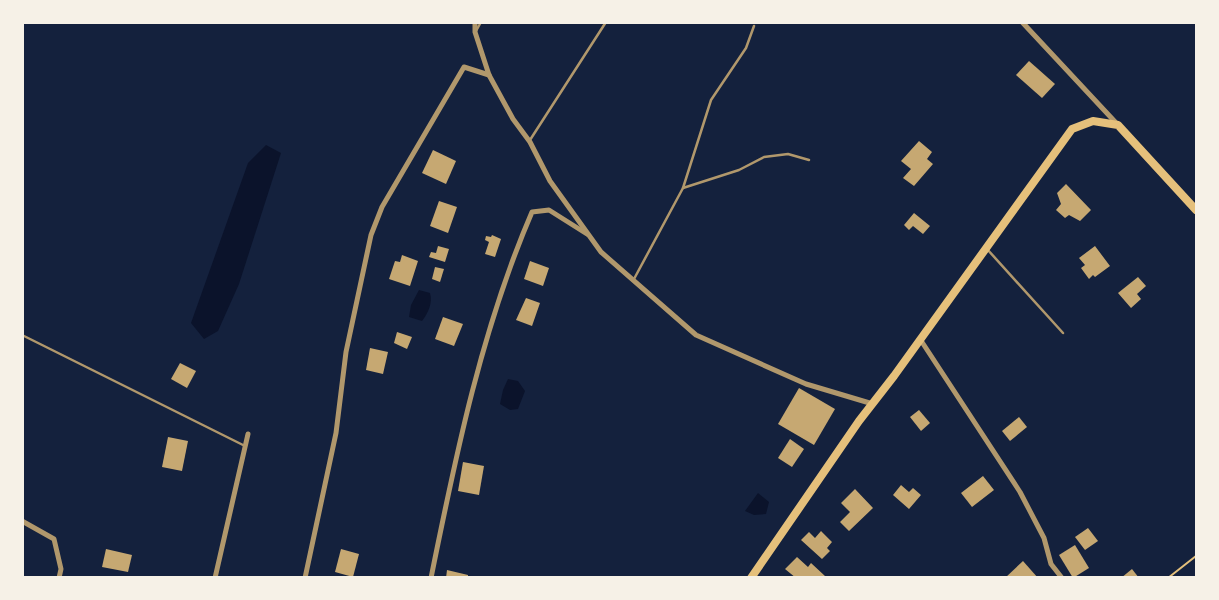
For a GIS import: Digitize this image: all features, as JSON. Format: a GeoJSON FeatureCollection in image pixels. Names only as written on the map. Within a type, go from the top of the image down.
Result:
{"type":"FeatureCollection","features":[{"type":"Feature","properties":{"kind":"main road"},"geometry":{"type":"LineString","coordinates":[[751,578],[859,421],[874,404],[1072,129],[1094,121],[1118,125],[1196,210]]}},
{"type":"Feature","properties":{"kind":"street"},"geometry":{"type":"LineString","coordinates":[[475,22],[475,32],[489,75],[513,119],[530,142],[550,181],[601,252],[696,335],[806,384],[874,404]]}},
{"type":"Feature","properties":{"kind":"street"},"geometry":{"type":"LineString","coordinates":[[1022,22],[1118,125]]}},
{"type":"Feature","properties":{"kind":"street"},"geometry":{"type":"LineString","coordinates":[[305,578],[336,433],[346,352],[371,235],[390,192],[464,67],[489,75]]}},
{"type":"Feature","properties":{"kind":"street"},"geometry":{"type":"LineString","coordinates":[[431,578],[466,416],[490,331],[517,247],[532,212],[549,210],[589,235]]}},
{"type":"Feature","properties":{"kind":"street"},"geometry":{"type":"LineString","coordinates":[[920,339],[1020,492],[1044,538],[1051,564],[1062,578]]}},
{"type":"Feature","properties":{"kind":"street"},"geometry":{"type":"LineString","coordinates":[[215,578],[248,434]]}},
{"type":"Feature","properties":{"kind":"street"},"geometry":{"type":"LineString","coordinates":[[22,521],[54,539],[61,569],[59,578]]}},
{"type":"Feature","properties":{"kind":"lane"},"geometry":{"type":"LineString","coordinates":[[475,32],[481,22]]}},
{"type":"Feature","properties":{"kind":"lane"},"geometry":{"type":"LineString","coordinates":[[530,142],[606,22]]}},
{"type":"Feature","properties":{"kind":"lane"},"geometry":{"type":"LineString","coordinates":[[634,281],[683,188],[711,100],[746,48],[754,26]]}},
{"type":"Feature","properties":{"kind":"lane"},"geometry":{"type":"LineString","coordinates":[[683,188],[739,170],[764,157],[788,154],[808,160]]}},
{"type":"Feature","properties":{"kind":"lane"},"geometry":{"type":"LineString","coordinates":[[986,247],[1063,333]]}},
{"type":"Feature","properties":{"kind":"lane"},"geometry":{"type":"LineString","coordinates":[[22,335],[245,446]]}},
{"type":"Feature","properties":{"kind":"path"},"geometry":{"type":"LineString","coordinates":[[1168,578],[1196,556]]}},
{"type":"Feature","properties":{"kind":"water"},"geometry":{"type":"Polygon","coordinates":[[[266,145],[281,153],[239,284],[218,331],[204,339],[191,323],[248,163],[266,145]]]}},
{"type":"Feature","properties":{"kind":"water"},"geometry":{"type":"Polygon","coordinates":[[[419,290],[430,293],[431,297],[429,308],[422,321],[409,317],[411,305],[419,290]]]}},
{"type":"Feature","properties":{"kind":"water"},"geometry":{"type":"Polygon","coordinates":[[[508,379],[518,381],[525,391],[518,409],[510,410],[500,404],[508,379]]]}},
{"type":"Feature","properties":{"kind":"water"},"geometry":{"type":"Polygon","coordinates":[[[758,493],[769,502],[766,514],[754,515],[745,511],[758,493]]]}},
{"type":"Feature","properties":{"kind":"building"},"geometry":{"type":"Polygon","coordinates":[[[1029,61],[1055,84],[1042,98],[1016,75],[1029,61]]]}},
{"type":"Feature","properties":{"kind":"building"},"geometry":{"type":"Polygon","coordinates":[[[919,141],[932,152],[927,159],[933,164],[914,186],[903,178],[911,169],[901,161],[919,141]]]}},
{"type":"Feature","properties":{"kind":"building"},"geometry":{"type":"Polygon","coordinates":[[[433,150],[456,161],[446,184],[422,173],[433,150]]]}},
{"type":"Feature","properties":{"kind":"building"},"geometry":{"type":"Polygon","coordinates":[[[1066,184],[1091,210],[1080,221],[1069,215],[1065,218],[1056,210],[1061,204],[1057,193],[1066,184]]]}},
{"type":"Feature","properties":{"kind":"building"},"geometry":{"type":"Polygon","coordinates":[[[439,201],[457,207],[448,233],[430,226],[439,201]]]}},
{"type":"Feature","properties":{"kind":"building"},"geometry":{"type":"Polygon","coordinates":[[[914,213],[930,226],[923,234],[913,226],[909,230],[904,225],[914,213]]]}},
{"type":"Feature","properties":{"kind":"building"},"geometry":{"type":"Polygon","coordinates":[[[492,235],[501,239],[495,257],[485,254],[489,242],[485,240],[486,236],[491,237],[492,235]]]}},
{"type":"Feature","properties":{"kind":"building"},"geometry":{"type":"Polygon","coordinates":[[[438,246],[449,249],[445,262],[429,257],[431,252],[436,253],[438,246]]]}},
{"type":"Feature","properties":{"kind":"building"},"geometry":{"type":"Polygon","coordinates":[[[1095,246],[1110,266],[1089,279],[1081,268],[1085,265],[1079,258],[1095,246]]]}},
{"type":"Feature","properties":{"kind":"building"},"geometry":{"type":"Polygon","coordinates":[[[402,255],[418,261],[410,286],[389,279],[395,261],[400,262],[402,255]]]}},
{"type":"Feature","properties":{"kind":"building"},"geometry":{"type":"Polygon","coordinates":[[[530,261],[549,268],[543,286],[524,279],[530,261]]]}},
{"type":"Feature","properties":{"kind":"building"},"geometry":{"type":"Polygon","coordinates":[[[435,267],[444,269],[440,282],[432,279],[435,267]]]}},
{"type":"Feature","properties":{"kind":"building"},"geometry":{"type":"Polygon","coordinates":[[[1138,277],[1146,286],[1137,294],[1141,299],[1131,308],[1118,293],[1138,277]]]}},
{"type":"Feature","properties":{"kind":"building"},"geometry":{"type":"Polygon","coordinates":[[[526,298],[540,303],[532,326],[516,320],[526,298]]]}},
{"type":"Feature","properties":{"kind":"building"},"geometry":{"type":"Polygon","coordinates":[[[443,317],[463,324],[454,346],[435,339],[443,317]]]}},
{"type":"Feature","properties":{"kind":"building"},"geometry":{"type":"Polygon","coordinates":[[[397,332],[412,337],[407,349],[394,343],[397,332]]]}},
{"type":"Feature","properties":{"kind":"building"},"geometry":{"type":"Polygon","coordinates":[[[370,348],[388,352],[383,374],[366,370],[370,348]]]}},
{"type":"Feature","properties":{"kind":"building"},"geometry":{"type":"Polygon","coordinates":[[[180,363],[196,371],[187,388],[171,379],[180,363]]]}},
{"type":"Feature","properties":{"kind":"building"},"geometry":{"type":"Polygon","coordinates":[[[799,388],[835,409],[814,445],[778,424],[799,388]]]}},
{"type":"Feature","properties":{"kind":"building"},"geometry":{"type":"Polygon","coordinates":[[[919,410],[930,423],[921,431],[910,417],[919,410]]]}},
{"type":"Feature","properties":{"kind":"building"},"geometry":{"type":"Polygon","coordinates":[[[1019,417],[1027,427],[1010,441],[1002,431],[1019,417]]]}},
{"type":"Feature","properties":{"kind":"building"},"geometry":{"type":"Polygon","coordinates":[[[168,437],[188,441],[182,471],[162,467],[168,437]]]}},
{"type":"Feature","properties":{"kind":"building"},"geometry":{"type":"Polygon","coordinates":[[[790,439],[804,449],[792,467],[778,458],[790,439]]]}},
{"type":"Feature","properties":{"kind":"building"},"geometry":{"type":"Polygon","coordinates":[[[463,462],[484,466],[479,495],[458,491],[463,462]]]}},
{"type":"Feature","properties":{"kind":"building"},"geometry":{"type":"Polygon","coordinates":[[[983,476],[994,490],[972,507],[961,493],[983,476]]]}},
{"type":"Feature","properties":{"kind":"building"},"geometry":{"type":"Polygon","coordinates":[[[901,485],[909,492],[913,488],[921,495],[909,509],[893,495],[901,485]]]}},
{"type":"Feature","properties":{"kind":"building"},"geometry":{"type":"Polygon","coordinates":[[[855,489],[873,508],[849,531],[840,522],[850,512],[841,503],[855,489]]]}},
{"type":"Feature","properties":{"kind":"building"},"geometry":{"type":"Polygon","coordinates":[[[1088,528],[1098,541],[1085,550],[1075,537],[1088,528]]]}},
{"type":"Feature","properties":{"kind":"building"},"geometry":{"type":"Polygon","coordinates":[[[821,531],[832,542],[827,548],[830,551],[822,559],[801,540],[809,532],[815,538],[821,531]]]}},
{"type":"Feature","properties":{"kind":"building"},"geometry":{"type":"Polygon","coordinates":[[[1075,545],[1089,568],[1073,578],[1059,555],[1075,545]]]}},
{"type":"Feature","properties":{"kind":"building"},"geometry":{"type":"Polygon","coordinates":[[[106,549],[132,555],[128,572],[102,567],[106,549]]]}},
{"type":"Feature","properties":{"kind":"building"},"geometry":{"type":"Polygon","coordinates":[[[341,549],[359,554],[353,577],[335,572],[341,549]]]}},
{"type":"Feature","properties":{"kind":"building"},"geometry":{"type":"Polygon","coordinates":[[[797,557],[808,567],[811,563],[825,576],[796,578],[785,569],[797,557]]]}},
{"type":"Feature","properties":{"kind":"building"},"geometry":{"type":"Polygon","coordinates":[[[1023,561],[1038,578],[1005,578],[1023,561]]]}},
{"type":"Feature","properties":{"kind":"building"},"geometry":{"type":"Polygon","coordinates":[[[1132,569],[1139,578],[1121,578],[1132,569]]]}},
{"type":"Feature","properties":{"kind":"building"},"geometry":{"type":"Polygon","coordinates":[[[447,570],[468,575],[468,578],[446,578],[447,570]]]}}]}
